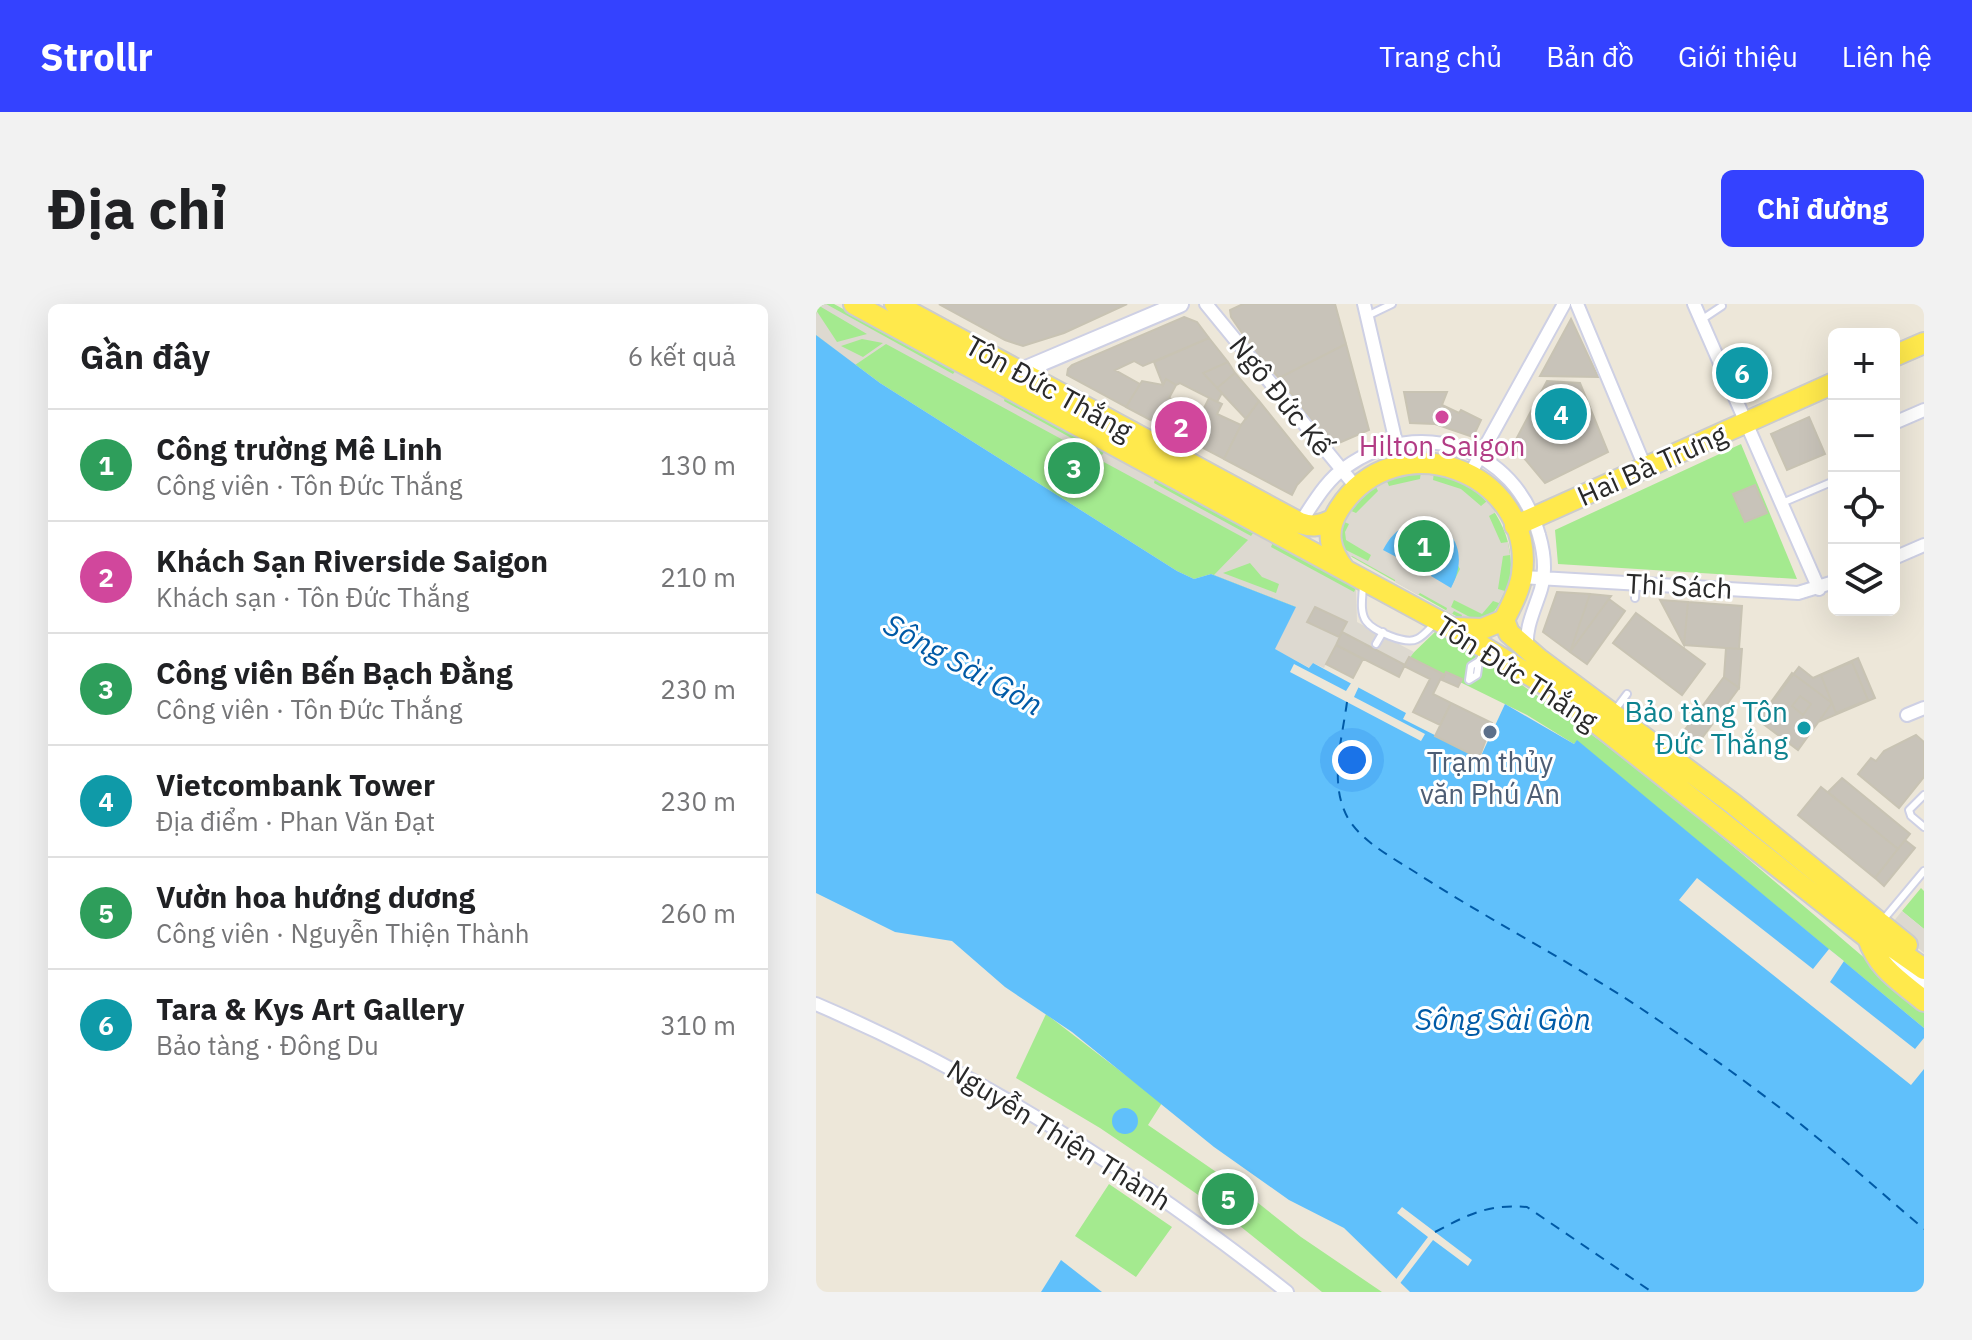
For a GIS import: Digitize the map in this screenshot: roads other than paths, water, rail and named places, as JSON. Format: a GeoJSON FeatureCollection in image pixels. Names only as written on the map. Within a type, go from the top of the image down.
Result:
{"type":"FeatureCollection","features":[{"type":"Feature","properties":{"kind":"main road","name":"Tôn Ðức Thắng"},"geometry":{"type":"LineString","coordinates":[[854,304],[1354,575]]}},
{"type":"Feature","properties":{"kind":"main road","name":"Tôn Ðức Thắng"},"geometry":{"type":"LineString","coordinates":[[895,304],[1300,523]]}},
{"type":"Feature","properties":{"kind":"main road"},"geometry":{"type":"LineString","coordinates":[[1900,353],[1924,343]]}},
{"type":"Feature","properties":{"kind":"main road","name":"Hai Bà Trưng"},"geometry":{"type":"LineString","coordinates":[[1524,522],[1828,386]]}},
{"type":"Feature","properties":{"kind":"main road"},"geometry":{"type":"LineString","coordinates":[[1354,575],[1331,548],[1329,532],[1332,520],[1356,487],[1401,464],[1474,465],[1496,496],[1524,522],[1522,577],[1504,620],[1482,629],[1445,624]]}},
{"type":"Feature","properties":{"kind":"main road"},"geometry":{"type":"LineString","coordinates":[[1300,523],[1321,525],[1332,520]]}},
{"type":"Feature","properties":{"kind":"main road","name":"Tôn Đức Thắng"},"geometry":{"type":"LineString","coordinates":[[1354,575],[1445,624],[1483,655],[1546,685],[1607,721]]}},
{"type":"Feature","properties":{"kind":"main road","name":"Tôn Đức Thắng"},"geometry":{"type":"LineString","coordinates":[[1504,620],[1509,633],[1607,721],[1924,969]]}},
{"type":"Feature","properties":{"kind":"main road"},"geometry":{"type":"LineString","coordinates":[[1874,931],[1894,959],[1924,984]]}},
{"type":"Feature","properties":{"kind":"main road","name":"Tôn Đức Thắng"},"geometry":{"type":"LineString","coordinates":[[1874,931],[1924,959]]}},
{"type":"Feature","properties":{"kind":"main road","name":"Tôn Đức Thắng"},"geometry":{"type":"LineString","coordinates":[[1874,931],[1874,956],[1882,967],[1924,1001]]}},
{"type":"Feature","properties":{"kind":"street"},"geometry":{"type":"LineString","coordinates":[[1019,372],[1180,304]]}},
{"type":"Feature","properties":{"kind":"street","name":"Ngô Ðức Kế"},"geometry":{"type":"LineString","coordinates":[[1206,304],[1356,487]]}},
{"type":"Feature","properties":{"kind":"street"},"geometry":{"type":"LineString","coordinates":[[1300,523],[1341,469],[1374,450],[1413,440],[1445,443],[1474,465],[1564,304]]}},
{"type":"Feature","properties":{"kind":"street"},"geometry":{"type":"LineString","coordinates":[[1577,304],[1645,467]]}},
{"type":"Feature","properties":{"kind":"street"},"geometry":{"type":"LineString","coordinates":[[1694,304],[1819,589]]}},
{"type":"Feature","properties":{"kind":"street"},"geometry":{"type":"LineString","coordinates":[[1365,310],[1401,464]]}},
{"type":"Feature","properties":{"kind":"street"},"geometry":{"type":"LineString","coordinates":[[1900,420],[1924,410]]}},
{"type":"Feature","properties":{"kind":"street"},"geometry":{"type":"LineString","coordinates":[[1524,522],[1541,546],[1543,579],[1527,629],[1528,650]]}},
{"type":"Feature","properties":{"kind":"street"},"geometry":{"type":"LineString","coordinates":[[1900,555],[1924,545]]}},
{"type":"Feature","properties":{"kind":"street","name":"Thi Sách"},"geometry":{"type":"LineString","coordinates":[[1522,577],[1798,593],[1828,585]]}},
{"type":"Feature","properties":{"kind":"street"},"geometry":{"type":"LineString","coordinates":[[1907,715],[1924,708]]}},
{"type":"Feature","properties":{"kind":"street","name":"Nguyễn Thiện Thành"},"geometry":{"type":"LineString","coordinates":[[816,1004],[947,1065],[1057,1130],[1169,1202],[1287,1292]]}},
{"type":"Feature","properties":{"kind":"lane"},"geometry":{"type":"LineString","coordinates":[[1365,310],[1392,304]]}},
{"type":"Feature","properties":{"kind":"lane"},"geometry":{"type":"LineString","coordinates":[[1701,320],[1722,306]]}},
{"type":"Feature","properties":{"kind":"lane"},"geometry":{"type":"LineString","coordinates":[[1782,503],[1828,484]]}},
{"type":"Feature","properties":{"kind":"lane"},"geometry":{"type":"LineString","coordinates":[[1354,575],[1367,624],[1402,642],[1417,640],[1445,624]]}},
{"type":"Feature","properties":{"kind":"lane"},"geometry":{"type":"LineString","coordinates":[[1635,598],[1636,584]]}},
{"type":"Feature","properties":{"kind":"lane"},"geometry":{"type":"LineString","coordinates":[[1376,644],[1383,632]]}},
{"type":"Feature","properties":{"kind":"lane"},"geometry":{"type":"LineString","coordinates":[[1607,721],[1627,694]]}},
{"type":"Feature","properties":{"kind":"lane"},"geometry":{"type":"LineString","coordinates":[[1924,795],[1909,810],[1911,816],[1924,827]]}},
{"type":"Feature","properties":{"kind":"lane"},"geometry":{"type":"LineString","coordinates":[[1874,931],[1924,871]]}},
{"type":"Feature","properties":{"kind":"water","name":"Sông Sài Gòn"},"geometry":{"type":"Polygon","coordinates":[[[816,335],[880,383],[1177,571],[1194,579],[1211,574],[1296,607],[1275,649],[1309,668],[1313,663],[1406,713],[1403,719],[1480,758],[1505,704],[1574,744],[1577,740],[1924,1028],[1924,1292],[1410,1292],[1344,1228],[1289,1200],[1214,1147],[1072,1032],[1005,987],[952,941],[895,932],[816,893],[816,335]]]}},
{"type":"Feature","properties":{"kind":"water"},"geometry":{"type":"Polygon","coordinates":[[[1423,521],[1445,530],[1456,546],[1458,566],[1451,588],[1431,576],[1436,563],[1428,550],[1413,548],[1402,560],[1383,550],[1399,530],[1423,521]]]}},
{"type":"Feature","properties":{"kind":"water"},"geometry":{"type":"Polygon","coordinates":[[[1125,1108],[1134,1112],[1138,1121],[1134,1130],[1125,1134],[1116,1130],[1112,1121],[1116,1112],[1125,1108]]]}},
{"type":"Feature","properties":{"kind":"water"},"geometry":{"type":"Polygon","coordinates":[[[1061,1260],[1102,1292],[1041,1292],[1061,1260]]]}},
{"type":"Feature","properties":{"kind":"place","name":"Tara & Kys Art Gallery"},"geometry":{"type":"Point","coordinates":[1742,373]}},
{"type":"Feature","properties":{"kind":"place","name":"Vietcombank Tower"},"geometry":{"type":"Point","coordinates":[1561,414]}},
{"type":"Feature","properties":{"kind":"place","name":"Hilton Saigon"},"geometry":{"type":"Point","coordinates":[1442,417]}},
{"type":"Feature","properties":{"kind":"place","name":"Khách Sạn Riverside Saigon"},"geometry":{"type":"Point","coordinates":[1181,427]}},
{"type":"Feature","properties":{"kind":"place","name":"Công viên Bến Bạch Đằng"},"geometry":{"type":"Point","coordinates":[1074,468]}},
{"type":"Feature","properties":{"kind":"place","name":"Công trường Mê Linh"},"geometry":{"type":"Point","coordinates":[1424,546]}},
{"type":"Feature","properties":{"kind":"place","name":"Bảo tàng Tôn Đức Thắng"},"geometry":{"type":"Point","coordinates":[1804,728]}},
{"type":"Feature","properties":{"kind":"place","name":"Trạm thủy văn Phú An"},"geometry":{"type":"Point","coordinates":[1490,732]}},
{"type":"Feature","properties":{"kind":"place","name":"Vườn hoa hướng dương"},"geometry":{"type":"Point","coordinates":[1228,1199]}}]}
